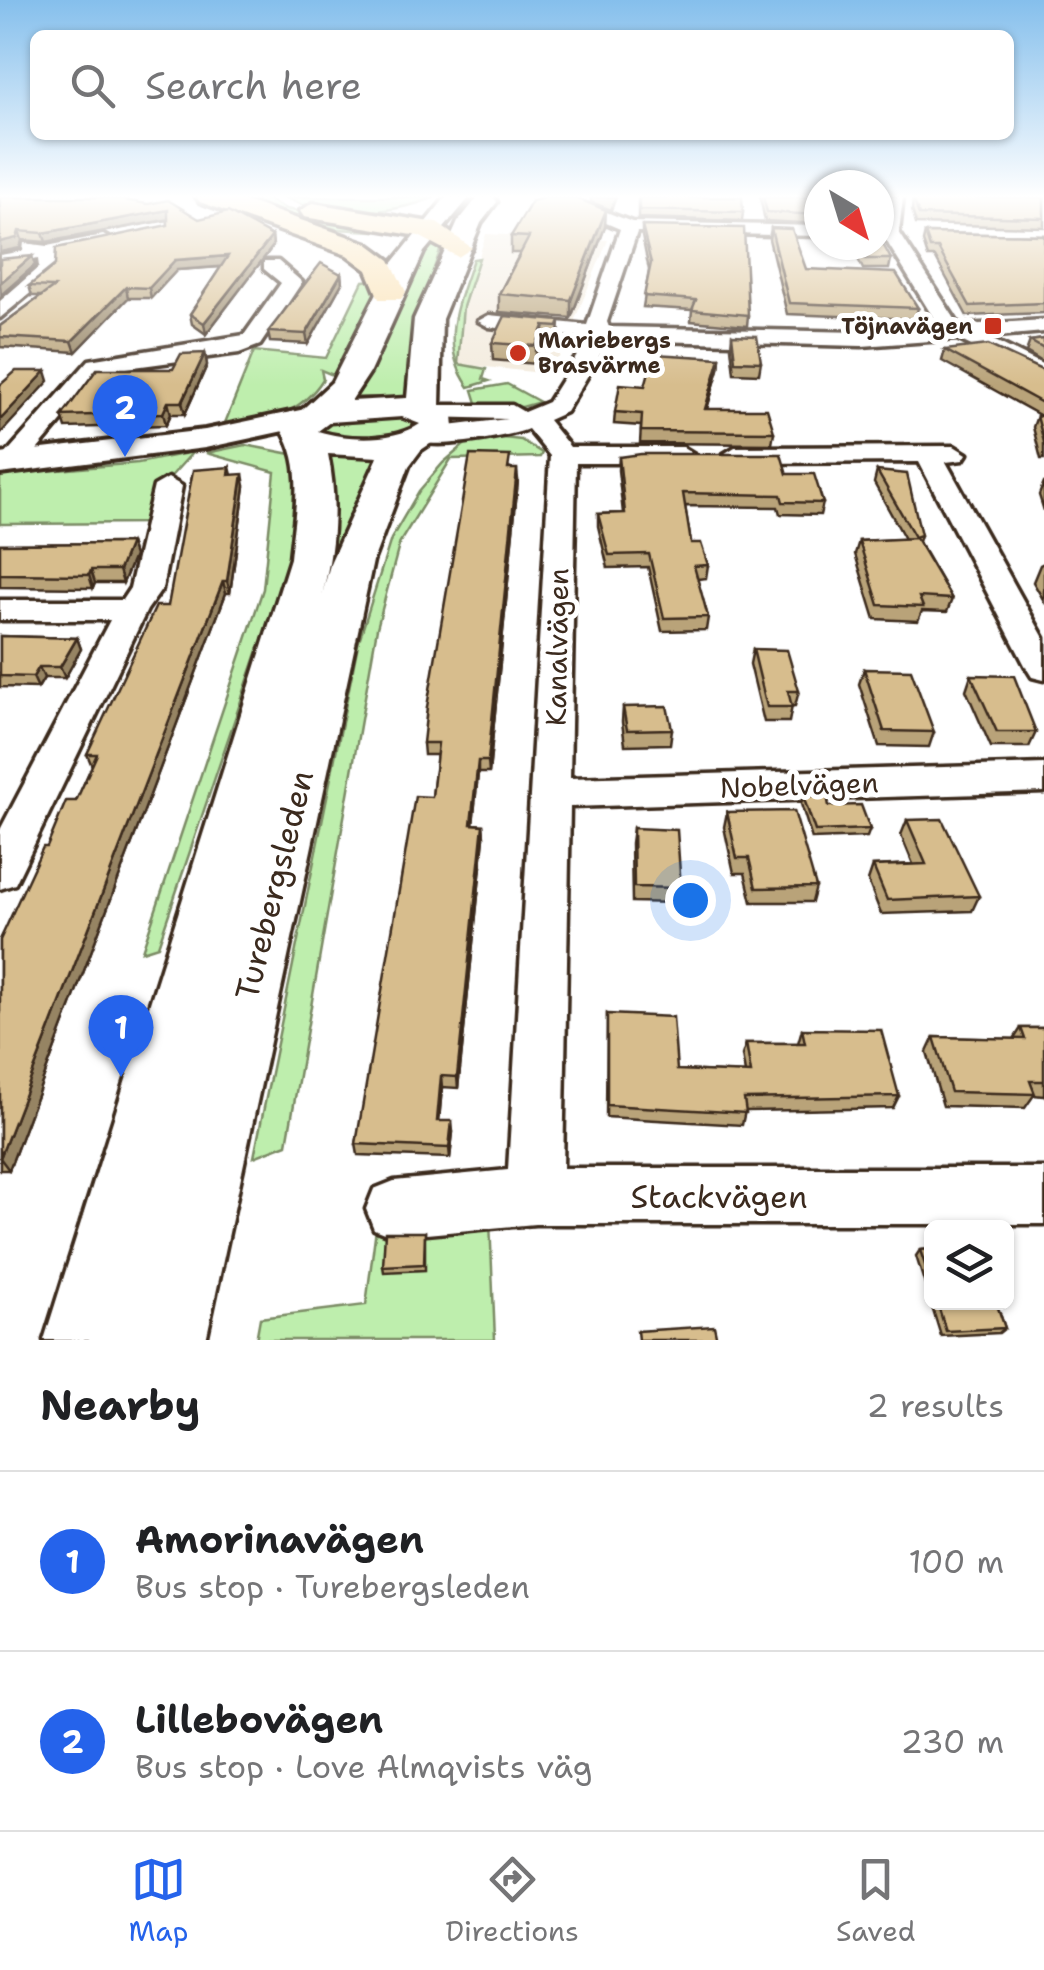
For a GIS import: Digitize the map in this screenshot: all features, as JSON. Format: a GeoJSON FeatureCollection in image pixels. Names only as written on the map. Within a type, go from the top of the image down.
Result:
{"type":"FeatureCollection","features":[{"type":"Feature","properties":{"kind":"highway"},"geometry":{"type":"LineString","coordinates":[[374,260],[390,292]]}},
{"type":"Feature","properties":{"kind":"main road","name":"Turebergsleden"},"geometry":{"type":"LineString","coordinates":[[86,1340],[311,558],[316,484],[311,428],[338,399],[390,292],[418,260]]}},
{"type":"Feature","properties":{"kind":"main road","name":"Turebergsleden"},"geometry":{"type":"LineString","coordinates":[[164,1340],[352,560],[391,465],[421,424],[428,319],[440,260]]}},
{"type":"Feature","properties":{"kind":"main road"},"geometry":{"type":"LineString","coordinates":[[311,428],[381,446],[421,424]]}},
{"type":"Feature","properties":{"kind":"street"},"geometry":{"type":"LineString","coordinates":[[0,312],[49,268],[47,260]]}},
{"type":"Feature","properties":{"kind":"street"},"geometry":{"type":"LineString","coordinates":[[602,333],[596,322],[618,260]]}},
{"type":"Feature","properties":{"kind":"street"},"geometry":{"type":"LineString","coordinates":[[909,260],[949,326],[1044,374]]}},
{"type":"Feature","properties":{"kind":"street"},"geometry":{"type":"LineString","coordinates":[[6,463],[97,365],[240,346],[252,340],[292,282],[271,265]]}},
{"type":"Feature","properties":{"kind":"street"},"geometry":{"type":"LineString","coordinates":[[489,321],[602,333],[862,339],[1044,326]]}},
{"type":"Feature","properties":{"kind":"street"},"geometry":{"type":"LineString","coordinates":[[421,424],[506,429],[563,402],[583,360],[602,333]]}},
{"type":"Feature","properties":{"kind":"street"},"geometry":{"type":"LineString","coordinates":[[532,417],[563,454],[942,455],[1044,670]]}},
{"type":"Feature","properties":{"kind":"street"},"geometry":{"type":"LineString","coordinates":[[6,463],[311,428]]}},
{"type":"Feature","properties":{"kind":"street","name":"Kanalvägen"},"geometry":{"type":"LineString","coordinates":[[536,1196],[554,793],[563,454]]}},
{"type":"Feature","properties":{"kind":"street"},"geometry":{"type":"LineString","coordinates":[[0,872],[131,610],[146,588],[168,486]]}},
{"type":"Feature","properties":{"kind":"street"},"geometry":{"type":"LineString","coordinates":[[0,610],[131,610]]}},
{"type":"Feature","properties":{"kind":"street","name":"Nobelvägen"},"geometry":{"type":"LineString","coordinates":[[554,793],[1044,778]]}},
{"type":"Feature","properties":{"kind":"street","name":"Stackvägen"},"geometry":{"type":"LineString","coordinates":[[394,1209],[536,1196],[1044,1196]]}},
{"type":"Feature","properties":{"kind":"shaded area"},"geometry":{"type":"Polygon","coordinates":[[[478,260],[600,260],[552,374],[458,364],[463,307],[478,260]]]}},
{"type":"Feature","properties":{"kind":"green space"},"geometry":{"type":"Polygon","coordinates":[[[418,260],[437,260],[412,333],[409,398],[355,397],[418,260]]]}},
{"type":"Feature","properties":{"kind":"green space"},"geometry":{"type":"Polygon","coordinates":[[[473,260],[478,260],[463,307],[458,364],[486,369],[483,379],[489,381],[469,387],[460,371],[454,355],[454,324],[473,260]]]}},
{"type":"Feature","properties":{"kind":"green space"},"geometry":{"type":"Polygon","coordinates":[[[377,280],[380,291],[348,362],[324,394],[333,375],[321,370],[323,379],[292,409],[223,428],[254,351],[326,358],[363,281],[377,280]]]}},
{"type":"Feature","properties":{"kind":"green space"},"geometry":{"type":"Polygon","coordinates":[[[507,384],[540,402],[522,407],[478,406],[473,390],[507,384]]]}},
{"type":"Feature","properties":{"kind":"green space"},"geometry":{"type":"Polygon","coordinates":[[[407,416],[421,420],[424,429],[367,441],[319,434],[316,428],[324,421],[407,416]]]}},
{"type":"Feature","properties":{"kind":"green space"},"geometry":{"type":"Polygon","coordinates":[[[470,440],[521,440],[542,453],[540,457],[451,459],[400,542],[377,628],[287,1144],[254,1157],[358,644],[391,539],[419,491],[443,463],[470,440]]]}},
{"type":"Feature","properties":{"kind":"green space"},"geometry":{"type":"Polygon","coordinates":[[[245,445],[291,454],[298,464],[295,541],[158,946],[142,951],[263,589],[275,472],[206,453],[245,445]]]}},
{"type":"Feature","properties":{"kind":"green space"},"geometry":{"type":"Polygon","coordinates":[[[328,451],[390,452],[335,574],[324,574],[332,489],[328,451]]]}},
{"type":"Feature","properties":{"kind":"green space"},"geometry":{"type":"Polygon","coordinates":[[[193,452],[164,484],[154,523],[0,524],[0,475],[138,463],[193,452]]]}},
{"type":"Feature","properties":{"kind":"green space"},"geometry":{"type":"Polygon","coordinates":[[[490,1221],[495,1340],[256,1340],[260,1318],[366,1305],[376,1228],[490,1221]]]}},
{"type":"Feature","properties":{"kind":"building"},"geometry":{"type":"Polygon","coordinates":[[[0,260],[28,260],[0,283],[0,260]]]}},
{"type":"Feature","properties":{"kind":"building"},"geometry":{"type":"Polygon","coordinates":[[[55,260],[181,260],[175,260],[149,288],[126,287],[72,341],[0,337],[0,326],[54,287],[29,286],[55,265],[55,260]]]}},
{"type":"Feature","properties":{"kind":"building"},"geometry":{"type":"Polygon","coordinates":[[[226,260],[254,260],[204,323],[190,314],[226,260]]]}},
{"type":"Feature","properties":{"kind":"building"},"geometry":{"type":"Polygon","coordinates":[[[517,260],[587,260],[571,300],[499,294],[517,260]]]}},
{"type":"Feature","properties":{"kind":"building"},"geometry":{"type":"Polygon","coordinates":[[[650,260],[745,260],[748,315],[692,310],[696,300],[644,296],[650,260]]]}},
{"type":"Feature","properties":{"kind":"building"},"geometry":{"type":"Polygon","coordinates":[[[779,260],[803,260],[806,269],[896,273],[918,308],[789,303],[779,260]]]}},
{"type":"Feature","properties":{"kind":"building"},"geometry":{"type":"Polygon","coordinates":[[[944,260],[1044,260],[1044,303],[970,306],[944,260]]]}},
{"type":"Feature","properties":{"kind":"building"},"geometry":{"type":"Polygon","coordinates":[[[321,263],[341,274],[306,334],[268,332],[321,263]]]}},
{"type":"Feature","properties":{"kind":"building"},"geometry":{"type":"Polygon","coordinates":[[[505,316],[560,321],[558,327],[544,326],[536,346],[492,343],[505,316]]]}},
{"type":"Feature","properties":{"kind":"building"},"geometry":{"type":"Polygon","coordinates":[[[732,335],[757,336],[761,362],[735,361],[732,335]]]}},
{"type":"Feature","properties":{"kind":"building"},"geometry":{"type":"Polygon","coordinates":[[[1044,339],[1044,349],[1030,341],[1044,339]]]}},
{"type":"Feature","properties":{"kind":"building"},"geometry":{"type":"Polygon","coordinates":[[[988,345],[1044,371],[1044,404],[945,350],[988,345]]]}},
{"type":"Feature","properties":{"kind":"building"},"geometry":{"type":"Polygon","coordinates":[[[205,353],[182,402],[168,402],[163,413],[62,416],[97,369],[173,369],[181,354],[205,353]]]}},
{"type":"Feature","properties":{"kind":"building"},"geometry":{"type":"Polygon","coordinates":[[[654,354],[720,358],[705,409],[767,409],[774,432],[641,431],[642,414],[615,412],[620,384],[645,386],[654,354]]]}},
{"type":"Feature","properties":{"kind":"building"},"geometry":{"type":"Polygon","coordinates":[[[16,371],[46,371],[0,420],[0,385],[16,371]]]}},
{"type":"Feature","properties":{"kind":"building"},"geometry":{"type":"Polygon","coordinates":[[[1037,416],[1044,416],[1044,442],[1037,416]]]}},
{"type":"Feature","properties":{"kind":"building"},"geometry":{"type":"Polygon","coordinates":[[[781,454],[787,474],[814,474],[823,503],[783,502],[781,495],[683,493],[691,543],[701,543],[708,565],[694,566],[708,617],[664,618],[649,554],[609,555],[598,514],[625,513],[619,457],[781,454]]]}},
{"type":"Feature","properties":{"kind":"building"},"geometry":{"type":"Polygon","coordinates":[[[470,455],[510,456],[508,469],[517,469],[488,761],[478,761],[471,824],[483,825],[457,1077],[441,1076],[437,1121],[452,1121],[449,1148],[356,1144],[415,796],[432,797],[438,743],[423,743],[427,707],[470,455]]]}},
{"type":"Feature","properties":{"kind":"building"},"geometry":{"type":"Polygon","coordinates":[[[230,467],[229,475],[243,474],[227,581],[223,581],[0,1158],[0,940],[66,801],[76,801],[97,754],[87,754],[156,606],[168,606],[193,470],[230,467]]]}},
{"type":"Feature","properties":{"kind":"building"},"geometry":{"type":"Polygon","coordinates":[[[877,471],[907,474],[921,535],[915,537],[877,471]]]}},
{"type":"Feature","properties":{"kind":"building"},"geometry":{"type":"Polygon","coordinates":[[[916,538],[952,599],[919,597],[923,607],[879,605],[859,541],[916,538]]]}},
{"type":"Feature","properties":{"kind":"building"},"geometry":{"type":"Polygon","coordinates":[[[130,543],[119,570],[91,570],[89,575],[0,574],[0,544],[130,543]]]}},
{"type":"Feature","properties":{"kind":"building"},"geometry":{"type":"Polygon","coordinates":[[[0,636],[77,638],[60,667],[39,667],[33,677],[0,676],[0,636]]]}},
{"type":"Feature","properties":{"kind":"building"},"geometry":{"type":"Polygon","coordinates":[[[753,649],[787,650],[799,691],[788,691],[792,707],[767,707],[753,649]]]}},
{"type":"Feature","properties":{"kind":"building"},"geometry":{"type":"Polygon","coordinates":[[[864,669],[911,670],[934,732],[884,731],[864,669]]]}},
{"type":"Feature","properties":{"kind":"building"},"geometry":{"type":"Polygon","coordinates":[[[971,675],[1014,676],[1036,732],[997,732],[971,675]]]}},
{"type":"Feature","properties":{"kind":"building"},"geometry":{"type":"Polygon","coordinates":[[[667,706],[672,729],[627,730],[623,707],[667,706]]]}},
{"type":"Feature","properties":{"kind":"building"},"geometry":{"type":"Polygon","coordinates":[[[803,796],[827,796],[829,806],[861,805],[870,829],[815,831],[803,796]]]}},
{"type":"Feature","properties":{"kind":"building"},"geometry":{"type":"Polygon","coordinates":[[[794,811],[816,887],[756,888],[749,858],[737,858],[727,812],[794,811]]]}},
{"type":"Feature","properties":{"kind":"building"},"geometry":{"type":"Polygon","coordinates":[[[942,819],[979,896],[887,900],[873,866],[926,864],[907,820],[942,819]]]}},
{"type":"Feature","properties":{"kind":"building"},"geometry":{"type":"Polygon","coordinates":[[[633,828],[677,830],[681,888],[634,887],[633,828]]]}},
{"type":"Feature","properties":{"kind":"building"},"geometry":{"type":"Polygon","coordinates":[[[607,1014],[673,1017],[677,1070],[751,1073],[746,1043],[805,1043],[802,1029],[881,1030],[899,1096],[744,1099],[746,1113],[607,1105],[607,1014]]]}},
{"type":"Feature","properties":{"kind":"building"},"geometry":{"type":"Polygon","coordinates":[[[1021,1028],[1044,1028],[1044,1081],[1030,1081],[1035,1094],[951,1092],[934,1037],[1025,1039],[1021,1028]]]}},
{"type":"Feature","properties":{"kind":"building"},"geometry":{"type":"Polygon","coordinates":[[[385,1232],[425,1232],[424,1264],[383,1266],[385,1232]]]}},
{"type":"Feature","properties":{"kind":"building"},"geometry":{"type":"Polygon","coordinates":[[[939,1310],[999,1310],[1005,1328],[946,1331],[939,1310]]]}},
{"type":"Feature","properties":{"kind":"building"},"geometry":{"type":"Polygon","coordinates":[[[714,1326],[717,1340],[638,1340],[637,1331],[714,1326]]]}},
{"type":"Feature","properties":{"kind":"place","name":"Töjnavägen"},"geometry":{"type":"Point","coordinates":[993,326]}},
{"type":"Feature","properties":{"kind":"place","name":"Mariebergs Brasvärme"},"geometry":{"type":"Point","coordinates":[518,353]}},
{"type":"Feature","properties":{"kind":"place","name":"Lillebovägen"},"geometry":{"type":"Point","coordinates":[125,457]}},
{"type":"Feature","properties":{"kind":"place","name":"Amorinavägen"},"geometry":{"type":"Point","coordinates":[121,1077]}}]}
